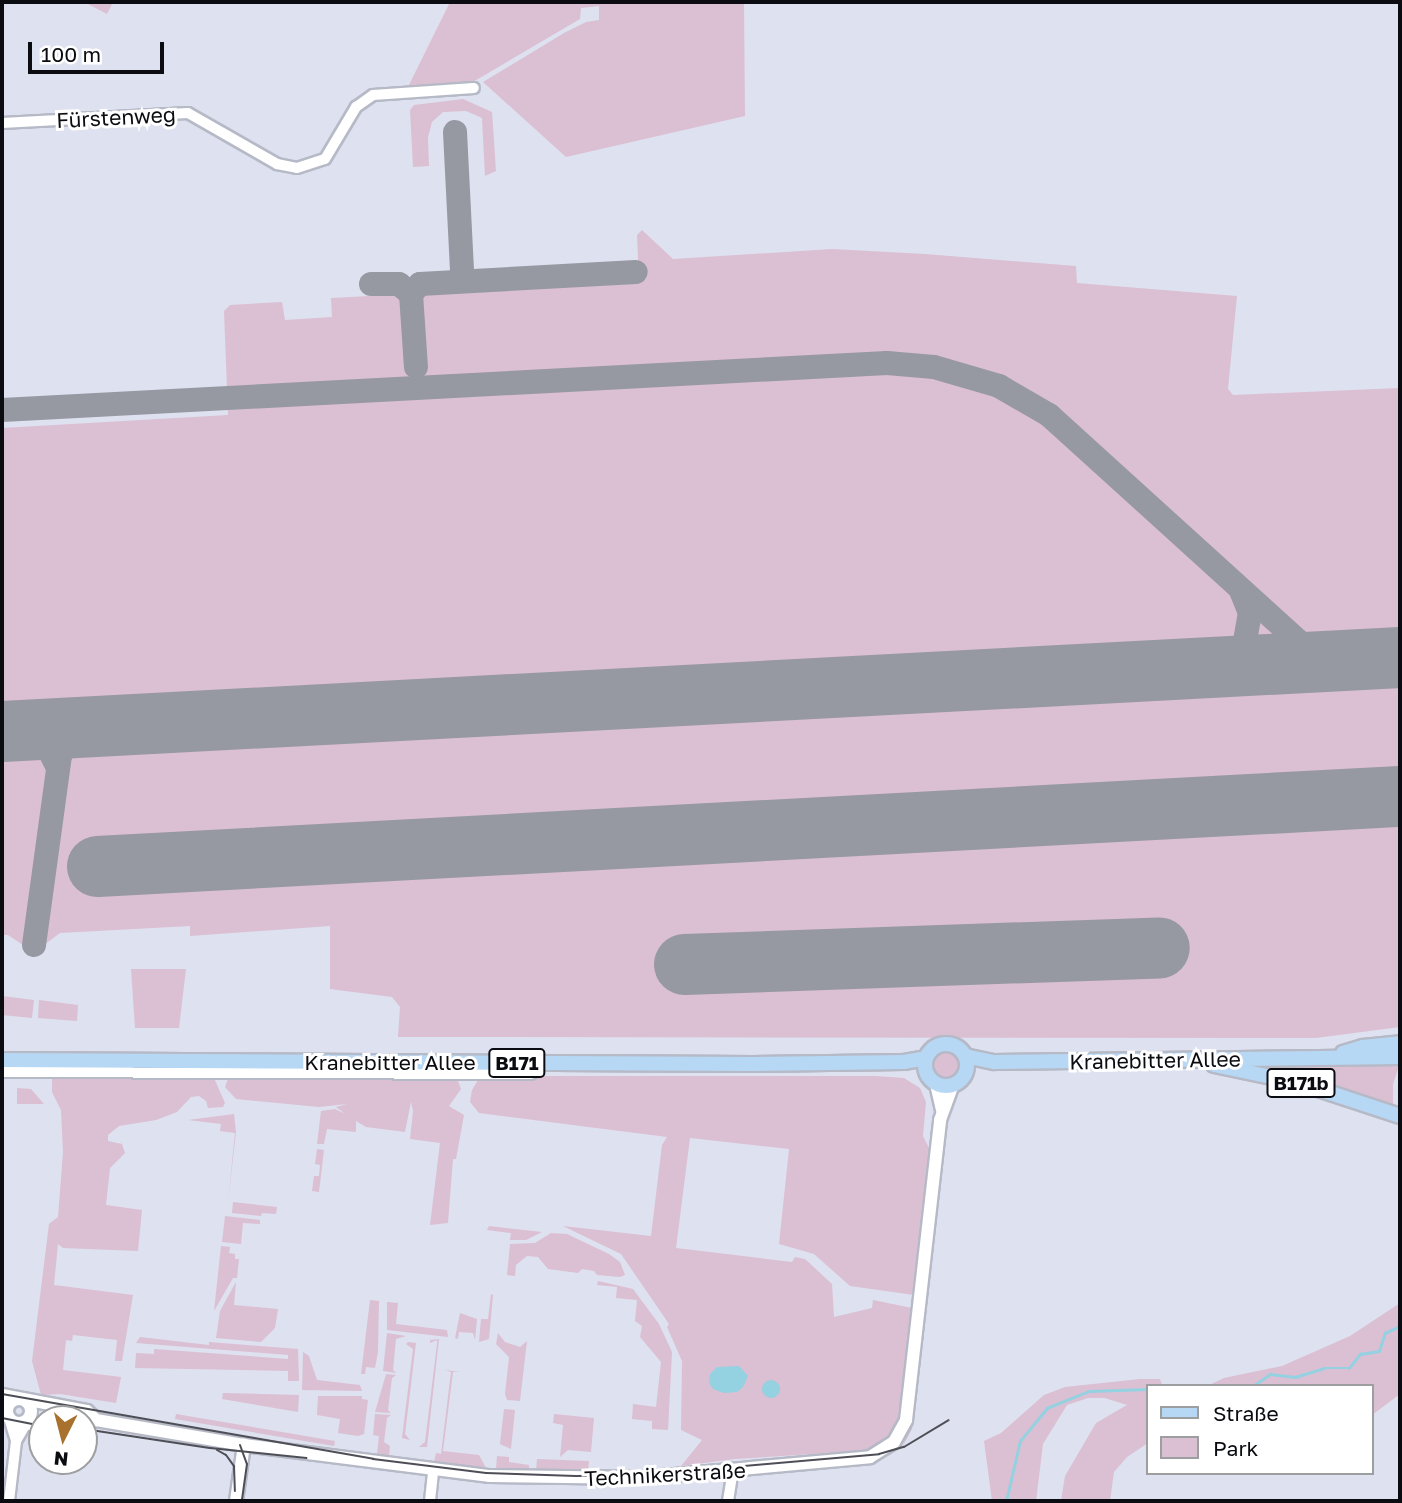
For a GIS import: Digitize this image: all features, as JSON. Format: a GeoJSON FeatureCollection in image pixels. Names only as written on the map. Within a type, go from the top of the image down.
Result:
{"type":"FeatureCollection","features":[{"type":"Feature","properties":{"kind":"main road","name":"B171"},"geometry":{"type":"LineString","coordinates":[[1329,1058],[1363,1047],[1400,1043]]}},
{"type":"Feature","properties":{"kind":"main road","name":"B171"},"geometry":{"type":"LineString","coordinates":[[926,1065],[934,1048],[943,1045],[956,1047],[965,1056]]}},
{"type":"Feature","properties":{"kind":"main road","name":"Kranebitter Allee"},"geometry":{"type":"LineString","coordinates":[[965,1056],[995,1062],[1400,1057]]}},
{"type":"Feature","properties":{"kind":"main road"},"geometry":{"type":"LineString","coordinates":[[965,1056],[966,1073]]}},
{"type":"Feature","properties":{"kind":"main road","name":"Kranebitter Allee"},"geometry":{"type":"LineString","coordinates":[[2,1060],[904,1062],[926,1065]]}},
{"type":"Feature","properties":{"kind":"main road","name":"B171b"},"geometry":{"type":"LineString","coordinates":[[1199,1060],[1226,1069],[1300,1083],[1400,1116]]}},
{"type":"Feature","properties":{"kind":"main road","name":"Kranebitter Allee"},"geometry":{"type":"LineString","coordinates":[[966,1073],[995,1062]]}},
{"type":"Feature","properties":{"kind":"main road"},"geometry":{"type":"LineString","coordinates":[[926,1065],[936,1084],[953,1085]]}},
{"type":"Feature","properties":{"kind":"main road","name":"B171"},"geometry":{"type":"LineString","coordinates":[[953,1085],[966,1073]]}},
{"type":"Feature","properties":{"kind":"street","name":"Fürstenweg"},"geometry":{"type":"LineString","coordinates":[[2,123],[188,113],[276,164],[298,168],[324,159],[356,107],[373,95],[474,89]]}},
{"type":"Feature","properties":{"kind":"street","name":"Kranebitter Allee"},"geometry":{"type":"LineString","coordinates":[[2,1072],[531,1074]]}},
{"type":"Feature","properties":{"kind":"street","name":"Technikerstraße"},"geometry":{"type":"LineString","coordinates":[[936,1084],[942,1109]]}},
{"type":"Feature","properties":{"kind":"street","name":"Technikerstraße"},"geometry":{"type":"LineString","coordinates":[[98,1423],[244,1445],[490,1476],[593,1479],[866,1458],[889,1447],[901,1434],[907,1414],[942,1109],[953,1085]]}},
{"type":"Feature","properties":{"kind":"street","name":"Technikerstraße"},"geometry":{"type":"LineString","coordinates":[[2,1395],[54,1405]]}},
{"type":"Feature","properties":{"kind":"street"},"geometry":{"type":"LineString","coordinates":[[9,1501],[16,1421],[9,1404],[21,1399],[31,1408],[16,1421]]}},
{"type":"Feature","properties":{"kind":"street"},"geometry":{"type":"LineString","coordinates":[[236,1501],[244,1445]]}},
{"type":"Feature","properties":{"kind":"street"},"geometry":{"type":"LineString","coordinates":[[430,1501],[433,1470]]}},
{"type":"Feature","properties":{"kind":"street"},"geometry":{"type":"LineString","coordinates":[[728,1501],[733,1470]]}},
{"type":"Feature","properties":{"kind":"green space"},"geometry":{"type":"Polygon","coordinates":[[[84,2],[113,2],[107,14],[84,2]]]}},
{"type":"Feature","properties":{"kind":"green space"},"geometry":{"type":"Polygon","coordinates":[[[450,2],[744,2],[745,116],[566,157],[483,82],[564,33],[586,22],[599,20],[599,6],[581,8],[580,19],[466,86],[407,89],[450,2]]]}},
{"type":"Feature","properties":{"kind":"green space"},"geometry":{"type":"Polygon","coordinates":[[[463,99],[492,112],[496,171],[485,176],[482,118],[466,111],[443,112],[432,122],[428,137],[429,166],[413,167],[410,110],[414,105],[463,99]]]}},
{"type":"Feature","properties":{"kind":"green space"},"geometry":{"type":"Polygon","coordinates":[[[642,230],[673,259],[832,249],[925,254],[1076,266],[1077,283],[1237,296],[1228,389],[1233,395],[1400,388],[1400,1027],[1316,1038],[398,1037],[400,1007],[392,997],[330,989],[330,926],[190,936],[190,926],[60,933],[44,945],[23,945],[8,935],[2,935],[2,428],[228,415],[224,311],[230,305],[282,302],[285,320],[332,317],[331,298],[639,282],[637,235],[642,230]]]}},
{"type":"Feature","properties":{"kind":"green space"},"geometry":{"type":"Polygon","coordinates":[[[131,969],[186,969],[179,1028],[135,1028],[131,969]]]}},
{"type":"Feature","properties":{"kind":"green space"},"geometry":{"type":"Polygon","coordinates":[[[2,996],[34,1000],[32,1018],[2,1015],[2,996]]]}},
{"type":"Feature","properties":{"kind":"green space"},"geometry":{"type":"Polygon","coordinates":[[[39,1000],[78,1005],[77,1021],[38,1018],[39,1000]]]}},
{"type":"Feature","properties":{"kind":"green space"},"geometry":{"type":"Polygon","coordinates":[[[946,1051],[952,1052],[960,1060],[960,1072],[952,1080],[946,1081],[940,1080],[932,1072],[931,1066],[932,1060],[940,1052],[946,1051]]]}},
{"type":"Feature","properties":{"kind":"green space"},"geometry":{"type":"Polygon","coordinates":[[[1399,1066],[1393,1084],[1393,1106],[1270,1070],[1271,1067],[1399,1066]]]}},
{"type":"Feature","properties":{"kind":"green space"},"geometry":{"type":"Polygon","coordinates":[[[229,1076],[457,1078],[461,1089],[449,1106],[464,1115],[456,1159],[453,1159],[448,1223],[430,1225],[440,1143],[410,1139],[413,1111],[411,1102],[405,1132],[366,1127],[356,1121],[356,1132],[327,1129],[324,1144],[317,1144],[321,1111],[335,1109],[345,1114],[336,1107],[347,1104],[319,1107],[236,1099],[225,1087],[229,1076]]]}},
{"type":"Feature","properties":{"kind":"green space"},"geometry":{"type":"Polygon","coordinates":[[[488,1076],[875,1076],[904,1078],[920,1088],[926,1102],[923,1136],[930,1150],[914,1295],[850,1286],[814,1254],[779,1244],[789,1149],[690,1138],[676,1248],[792,1262],[795,1257],[805,1259],[832,1284],[834,1317],[872,1308],[873,1300],[912,1308],[901,1411],[892,1433],[880,1444],[862,1451],[735,1459],[681,1466],[702,1440],[681,1430],[682,1361],[667,1327],[669,1324],[621,1254],[563,1226],[651,1236],[662,1145],[667,1137],[479,1113],[470,1102],[472,1090],[478,1080],[488,1076]]]}},
{"type":"Feature","properties":{"kind":"green space"},"geometry":{"type":"Polygon","coordinates":[[[52,1077],[214,1078],[225,1103],[223,1107],[208,1108],[206,1101],[199,1096],[191,1097],[177,1112],[156,1120],[119,1126],[108,1135],[108,1141],[122,1144],[125,1153],[110,1168],[106,1205],[142,1210],[138,1251],[63,1248],[58,1244],[54,1285],[133,1295],[122,1361],[115,1361],[117,1340],[73,1335],[72,1341],[66,1340],[63,1370],[121,1377],[116,1403],[60,1394],[41,1395],[32,1361],[49,1224],[58,1217],[63,1152],[61,1110],[52,1092],[52,1077]]]}},
{"type":"Feature","properties":{"kind":"green space"},"geometry":{"type":"Polygon","coordinates":[[[17,1088],[31,1089],[44,1104],[17,1104],[17,1088]]]}},
{"type":"Feature","properties":{"kind":"green space"},"geometry":{"type":"Polygon","coordinates":[[[234,1114],[236,1132],[228,1202],[235,1133],[220,1131],[221,1124],[188,1120],[234,1114]]]}},
{"type":"Feature","properties":{"kind":"green space"},"geometry":{"type":"Polygon","coordinates":[[[943,1148],[917,1395],[912,1429],[903,1446],[911,1422],[943,1148]]]}},
{"type":"Feature","properties":{"kind":"green space"},"geometry":{"type":"Polygon","coordinates":[[[317,1149],[324,1150],[319,1192],[312,1191],[314,1176],[319,1176],[320,1165],[315,1164],[317,1149]]]}},
{"type":"Feature","properties":{"kind":"green space"},"geometry":{"type":"Polygon","coordinates":[[[233,1202],[277,1207],[276,1214],[262,1213],[261,1216],[232,1213],[233,1202]]]}},
{"type":"Feature","properties":{"kind":"green space"},"geometry":{"type":"Polygon","coordinates":[[[225,1216],[260,1220],[260,1224],[243,1223],[241,1244],[222,1242],[225,1216]]]}},
{"type":"Feature","properties":{"kind":"green space"},"geometry":{"type":"Polygon","coordinates":[[[489,1226],[542,1232],[526,1240],[510,1240],[511,1233],[487,1230],[489,1226]]]}},
{"type":"Feature","properties":{"kind":"green space"},"geometry":{"type":"Polygon","coordinates":[[[551,1233],[567,1234],[609,1254],[620,1262],[625,1275],[597,1275],[594,1271],[582,1269],[578,1273],[548,1269],[538,1257],[527,1256],[516,1265],[515,1276],[507,1275],[510,1244],[535,1243],[551,1233]]]}},
{"type":"Feature","properties":{"kind":"green space"},"geometry":{"type":"Polygon","coordinates":[[[221,1246],[230,1247],[229,1253],[235,1254],[235,1259],[239,1259],[237,1278],[233,1278],[214,1311],[221,1246]]]}},
{"type":"Feature","properties":{"kind":"green space"},"geometry":{"type":"Polygon","coordinates":[[[598,1281],[633,1289],[659,1324],[672,1352],[668,1430],[652,1429],[652,1421],[632,1419],[633,1404],[656,1407],[661,1362],[640,1337],[642,1326],[635,1321],[637,1300],[616,1298],[617,1287],[597,1285],[598,1281]]]}},
{"type":"Feature","properties":{"kind":"green space"},"geometry":{"type":"Polygon","coordinates":[[[236,1282],[234,1305],[278,1309],[275,1328],[261,1342],[216,1338],[220,1311],[236,1282]]]}},
{"type":"Feature","properties":{"kind":"green space"},"geometry":{"type":"Polygon","coordinates":[[[491,1294],[489,1339],[479,1342],[481,1319],[488,1319],[491,1294]]]}},
{"type":"Feature","properties":{"kind":"green space"},"geometry":{"type":"Polygon","coordinates":[[[370,1300],[379,1301],[378,1352],[375,1368],[366,1367],[365,1374],[361,1374],[370,1300]]]}},
{"type":"Feature","properties":{"kind":"green space"},"geometry":{"type":"Polygon","coordinates":[[[387,1302],[398,1303],[396,1324],[447,1330],[448,1337],[387,1330],[387,1302]]]}},
{"type":"Feature","properties":{"kind":"green space"},"geometry":{"type":"Polygon","coordinates":[[[1400,1303],[1400,1394],[1374,1414],[1374,1384],[1211,1384],[1224,1378],[1282,1366],[1350,1336],[1400,1303]]]}},
{"type":"Feature","properties":{"kind":"green space"},"geometry":{"type":"Polygon","coordinates":[[[460,1313],[477,1319],[475,1340],[473,1333],[459,1332],[458,1339],[455,1338],[460,1313]]]}},
{"type":"Feature","properties":{"kind":"green space"},"geometry":{"type":"Polygon","coordinates":[[[387,1333],[406,1336],[396,1339],[393,1370],[396,1373],[383,1371],[387,1333]]]}},
{"type":"Feature","properties":{"kind":"green space"},"geometry":{"type":"Polygon","coordinates":[[[498,1333],[505,1342],[520,1347],[527,1341],[520,1401],[507,1400],[505,1394],[509,1357],[496,1344],[498,1333]]]}},
{"type":"Feature","properties":{"kind":"green space"},"geometry":{"type":"Polygon","coordinates":[[[140,1337],[209,1345],[209,1342],[298,1349],[299,1381],[288,1381],[288,1371],[135,1368],[136,1353],[154,1354],[154,1349],[288,1359],[288,1355],[136,1343],[140,1337]]]}},
{"type":"Feature","properties":{"kind":"green space"},"geometry":{"type":"Polygon","coordinates":[[[439,1339],[427,1447],[419,1447],[425,1442],[437,1344],[437,1340],[430,1343],[430,1340],[439,1339]]]}},
{"type":"Feature","properties":{"kind":"green space"},"geometry":{"type":"Polygon","coordinates":[[[416,1343],[405,1434],[410,1440],[402,1438],[413,1349],[406,1344],[416,1343]]]}},
{"type":"Feature","properties":{"kind":"green space"},"geometry":{"type":"Polygon","coordinates":[[[303,1352],[309,1356],[317,1380],[360,1385],[362,1391],[302,1390],[303,1352]]]}},
{"type":"Feature","properties":{"kind":"green space"},"geometry":{"type":"Polygon","coordinates":[[[445,1370],[460,1372],[453,1372],[443,1451],[479,1455],[486,1468],[434,1462],[436,1453],[441,1454],[451,1372],[445,1370]]]}},
{"type":"Feature","properties":{"kind":"green space"},"geometry":{"type":"Polygon","coordinates":[[[386,1374],[396,1375],[392,1378],[388,1410],[391,1413],[375,1412],[386,1374]]]}},
{"type":"Feature","properties":{"kind":"green space"},"geometry":{"type":"Polygon","coordinates":[[[1160,1379],[1162,1384],[1146,1384],[1146,1444],[1127,1457],[1114,1472],[1110,1501],[1061,1501],[1065,1476],[1096,1423],[1127,1405],[1105,1398],[1088,1398],[1067,1405],[1043,1444],[1036,1501],[992,1501],[984,1441],[1001,1433],[1044,1395],[1065,1387],[1160,1379]]]}},
{"type":"Feature","properties":{"kind":"green space"},"geometry":{"type":"Polygon","coordinates":[[[223,1393],[299,1395],[298,1412],[222,1399],[223,1393]]]}},
{"type":"Feature","properties":{"kind":"green space"},"geometry":{"type":"Polygon","coordinates":[[[318,1396],[362,1396],[362,1399],[368,1400],[364,1434],[358,1436],[338,1433],[340,1419],[317,1415],[318,1396]]]}},
{"type":"Feature","properties":{"kind":"green space"},"geometry":{"type":"Polygon","coordinates":[[[504,1409],[515,1410],[511,1449],[500,1444],[504,1409]]]}},
{"type":"Feature","properties":{"kind":"green space"},"geometry":{"type":"Polygon","coordinates":[[[176,1414],[335,1441],[334,1446],[175,1419],[176,1414]]]}},
{"type":"Feature","properties":{"kind":"green space"},"geometry":{"type":"Polygon","coordinates":[[[375,1414],[391,1415],[387,1418],[384,1442],[390,1446],[389,1456],[377,1454],[379,1436],[373,1435],[375,1414]]]}},
{"type":"Feature","properties":{"kind":"green space"},"geometry":{"type":"Polygon","coordinates":[[[554,1414],[594,1418],[591,1452],[568,1450],[560,1457],[563,1425],[553,1423],[554,1414]]]}},
{"type":"Feature","properties":{"kind":"green space"},"geometry":{"type":"Polygon","coordinates":[[[497,1456],[509,1457],[509,1462],[529,1465],[529,1471],[496,1469],[497,1456]]]}},
{"type":"Feature","properties":{"kind":"green space"},"geometry":{"type":"Polygon","coordinates":[[[537,1459],[589,1461],[588,1472],[536,1471],[537,1459]]]}},
{"type":"Feature","properties":{"kind":"water"},"geometry":{"type":"Polygon","coordinates":[[[739,1366],[748,1376],[743,1387],[737,1392],[724,1393],[713,1389],[709,1383],[710,1374],[717,1367],[739,1366]]]}},
{"type":"Feature","properties":{"kind":"water"},"geometry":{"type":"Polygon","coordinates":[[[771,1380],[777,1383],[780,1389],[777,1395],[771,1398],[765,1395],[762,1389],[765,1383],[771,1380]]]}},
{"type":"Feature","properties":{"kind":"waterway"},"geometry":{"type":"LineString","coordinates":[[1256,1384],[1270,1374],[1295,1377],[1324,1368],[1349,1368],[1360,1354],[1379,1351],[1385,1333],[1398,1327],[1400,1321]]}},
{"type":"Feature","properties":{"kind":"waterway"},"geometry":{"type":"LineString","coordinates":[[1006,1501],[1020,1441],[1047,1408],[1089,1391],[1146,1389]]}},
{"type":"Feature","properties":{"kind":"taxiway"},"geometry":{"type":"LineString","coordinates":[[455,132],[462,271]]}},
{"type":"Feature","properties":{"kind":"taxiway"},"geometry":{"type":"LineString","coordinates":[[411,294],[420,284],[636,272]]}},
{"type":"Feature","properties":{"kind":"taxiway"},"geometry":{"type":"LineString","coordinates":[[371,284],[399,284],[411,294],[416,367]]}},
{"type":"Feature","properties":{"kind":"taxiway"},"geometry":{"type":"LineString","coordinates":[[2,410],[887,363],[934,367],[999,386],[1049,415],[1310,652],[1324,658],[1346,660]]}},
{"type":"Feature","properties":{"kind":"taxiway"},"geometry":{"type":"LineString","coordinates":[[1202,668],[1229,659],[1245,641],[1250,613],[1241,591]]}},
{"type":"Feature","properties":{"kind":"taxiway"},"geometry":{"type":"LineString","coordinates":[[34,945],[60,755],[74,735],[97,726]]}},
{"type":"Feature","properties":{"kind":"taxiway"},"geometry":{"type":"LineString","coordinates":[[3,731],[28,734],[38,739],[49,750],[57,766]]}},
{"type":"Feature","properties":{"kind":"runway"},"geometry":{"type":"LineString","coordinates":[[2,731],[1400,657]]}},
{"type":"Feature","properties":{"kind":"runway"},"geometry":{"type":"LineString","coordinates":[[97,866],[1400,796]]}},
{"type":"Feature","properties":{"kind":"runway"},"geometry":{"type":"LineString","coordinates":[[684,964],[1159,947]]}},
{"type":"Feature","properties":{"kind":"tram line"},"geometry":{"type":"LineString","coordinates":[[2,1394],[373,1459],[486,1473],[576,1476],[641,1475],[879,1454],[904,1447],[949,1420]]}},
{"type":"Feature","properties":{"kind":"tram line"},"geometry":{"type":"LineString","coordinates":[[2,1418],[28,1423]]}},
{"type":"Feature","properties":{"kind":"tram line"},"geometry":{"type":"LineString","coordinates":[[98,1431],[210,1448],[306,1458]]}},
{"type":"Feature","properties":{"kind":"tram line"},"geometry":{"type":"LineString","coordinates":[[240,1445],[247,1464],[242,1501]]}},
{"type":"Feature","properties":{"kind":"tram line"},"geometry":{"type":"LineString","coordinates":[[217,1450],[226,1455],[234,1466],[235,1491]]}}]}
